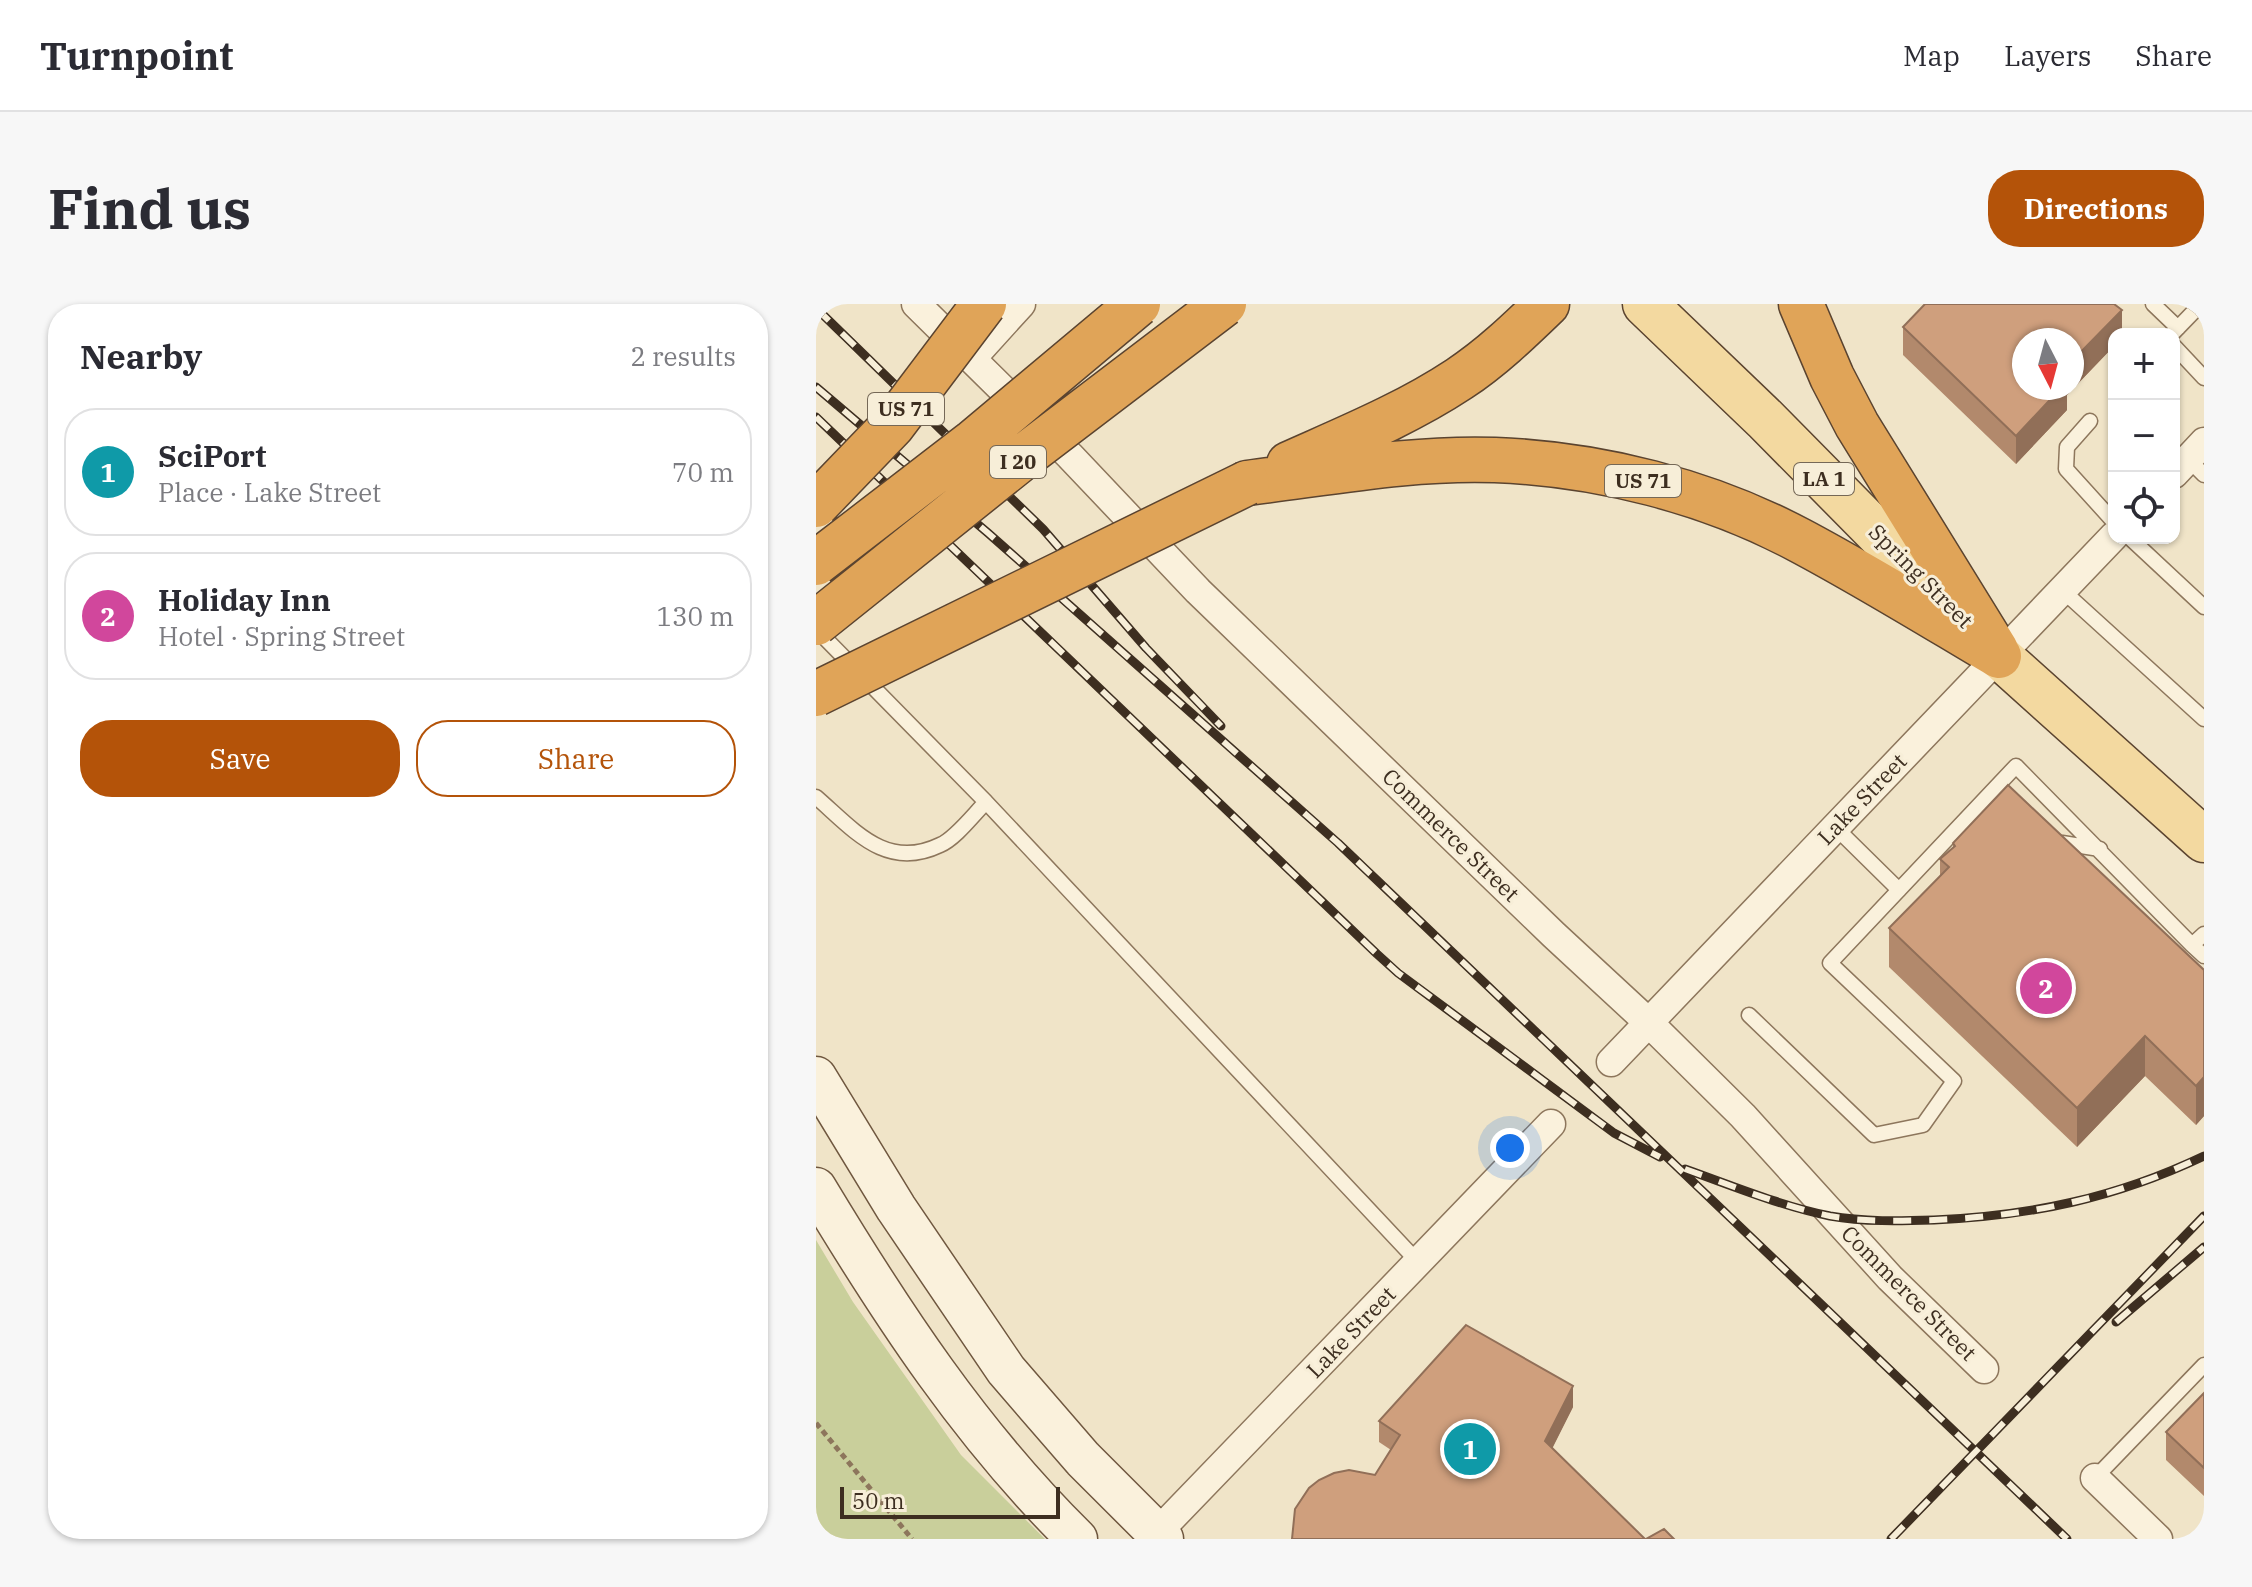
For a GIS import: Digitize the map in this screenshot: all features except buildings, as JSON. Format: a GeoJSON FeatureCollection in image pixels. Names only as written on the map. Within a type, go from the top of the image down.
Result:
{"type":"FeatureCollection","features":[{"type":"Feature","properties":{"kind":"highway"},"geometry":{"type":"LineString","coordinates":[[823,497],[927,345],[951,304]]}},
{"type":"Feature","properties":{"kind":"highway","name":"US 71"},"geometry":{"type":"LineString","coordinates":[[823,497],[892,426],[984,304]]}},
{"type":"Feature","properties":{"kind":"highway","name":"I 20"},"geometry":{"type":"LineString","coordinates":[[816,563],[972,443],[1138,304]]}},
{"type":"Feature","properties":{"kind":"highway","name":"I 20"},"geometry":{"type":"LineString","coordinates":[[816,626],[1031,451],[1224,304]]}},
{"type":"Feature","properties":{"kind":"highway"},"geometry":{"type":"LineString","coordinates":[[1247,483],[1365,430],[1461,378],[1508,342],[1547,304]]}},
{"type":"Feature","properties":{"kind":"highway"},"geometry":{"type":"LineString","coordinates":[[1801,304],[1832,377],[1857,425],[1999,656]]}},
{"type":"Feature","properties":{"kind":"highway","name":"US 71"},"geometry":{"type":"LineString","coordinates":[[816,694],[1247,483],[1421,462],[1495,460],[1571,467],[1646,482],[1720,505],[1797,539],[1999,656]]}},
{"type":"Feature","properties":{"kind":"main road","name":"Spring Street"},"geometry":{"type":"LineString","coordinates":[[1645,304],[1765,419],[1999,656],[2195,826]]}},
{"type":"Feature","properties":{"kind":"main road"},"geometry":{"type":"LineString","coordinates":[[816,1077],[896,1208],[1006,1370],[1083,1459],[1157,1537]]}},
{"type":"Feature","properties":{"kind":"main road"},"geometry":{"type":"LineString","coordinates":[[816,1188],[880,1295],[943,1385],[1013,1471],[1077,1539]]}},
{"type":"Feature","properties":{"kind":"street","name":"Commerce Street"},"geometry":{"type":"LineString","coordinates":[[916,304],[1070,456],[1198,591],[1743,1116],[1890,1278],[1984,1369]]}},
{"type":"Feature","properties":{"kind":"street"},"geometry":{"type":"LineString","coordinates":[[972,358],[1021,304]]}},
{"type":"Feature","properties":{"kind":"street","name":"Lake Street"},"geometry":{"type":"LineString","coordinates":[[1611,1062],[2108,542]]}},
{"type":"Feature","properties":{"kind":"street","name":"Lake Street"},"geometry":{"type":"LineString","coordinates":[[1157,1537],[1551,1124]]}},
{"type":"Feature","properties":{"kind":"street"},"geometry":{"type":"LineString","coordinates":[[2095,1478],[2158,1539]]}},
{"type":"Feature","properties":{"kind":"lane"},"geometry":{"type":"LineString","coordinates":[[2153,304],[2173,328]]}},
{"type":"Feature","properties":{"kind":"lane"},"geometry":{"type":"LineString","coordinates":[[2178,328],[2201,304]]}},
{"type":"Feature","properties":{"kind":"lane"},"geometry":{"type":"LineString","coordinates":[[2180,352],[2204,378]]}},
{"type":"Feature","properties":{"kind":"lane"},"geometry":{"type":"LineString","coordinates":[[2090,421],[2067,447],[2066,469],[2108,515]]}},
{"type":"Feature","properties":{"kind":"lane"},"geometry":{"type":"LineString","coordinates":[[2136,544],[2204,607]]}},
{"type":"Feature","properties":{"kind":"lane"},"geometry":{"type":"LineString","coordinates":[[2062,590],[2204,719]]}},
{"type":"Feature","properties":{"kind":"lane"},"geometry":{"type":"LineString","coordinates":[[816,626],[986,802],[1418,1262]]}},
{"type":"Feature","properties":{"kind":"lane"},"geometry":{"type":"LineString","coordinates":[[1749,1015],[1874,1135],[1923,1125],[1954,1081],[1830,963],[1899,890],[2003,790],[2016,766],[2204,956]]}},
{"type":"Feature","properties":{"kind":"lane"},"geometry":{"type":"LineString","coordinates":[[816,797],[873,846],[908,855],[943,845],[986,802]]}},
{"type":"Feature","properties":{"kind":"lane"},"geometry":{"type":"LineString","coordinates":[[1835,827],[1899,890]]}},
{"type":"Feature","properties":{"kind":"lane"},"geometry":{"type":"LineString","coordinates":[[2062,843],[2100,849]]}},
{"type":"Feature","properties":{"kind":"lane"},"geometry":{"type":"LineString","coordinates":[[2192,945],[2204,934]]}},
{"type":"Feature","properties":{"kind":"lane"},"geometry":{"type":"LineString","coordinates":[[2095,1478],[2204,1365]]}},
{"type":"Feature","properties":{"kind":"path"},"geometry":{"type":"LineString","coordinates":[[816,1423],[912,1539]]}},
{"type":"Feature","properties":{"kind":"green space"},"geometry":{"type":"Polygon","coordinates":[[[816,1240],[853,1302],[961,1455],[1045,1539],[816,1539],[816,1240]]]}},
{"type":"Feature","properties":{"kind":"railway"},"geometry":{"type":"LineString","coordinates":[[816,308],[1043,529],[1146,648],[1221,726]]}},
{"type":"Feature","properties":{"kind":"railway"},"geometry":{"type":"LineString","coordinates":[[816,387],[988,533],[1338,843],[2067,1539]]}},
{"type":"Feature","properties":{"kind":"railway"},"geometry":{"type":"LineString","coordinates":[[816,417],[1398,973],[1614,1133],[1660,1157]]}},
{"type":"Feature","properties":{"kind":"railway"},"geometry":{"type":"LineString","coordinates":[[1685,1169],[1775,1201],[1830,1216],[1921,1220],[2004,1214],[2072,1202],[2138,1183],[2204,1156]]}},
{"type":"Feature","properties":{"kind":"railway"},"geometry":{"type":"LineString","coordinates":[[1891,1539],[2204,1216]]}},
{"type":"Feature","properties":{"kind":"railway"},"geometry":{"type":"LineString","coordinates":[[2116,1322],[2204,1247]]}},
{"type":"Feature","properties":{"kind":"place","name":"Holiday Inn"},"geometry":{"type":"Point","coordinates":[2046,988]}},
{"type":"Feature","properties":{"kind":"place","name":"SciPort"},"geometry":{"type":"Point","coordinates":[1470,1449]}}]}
